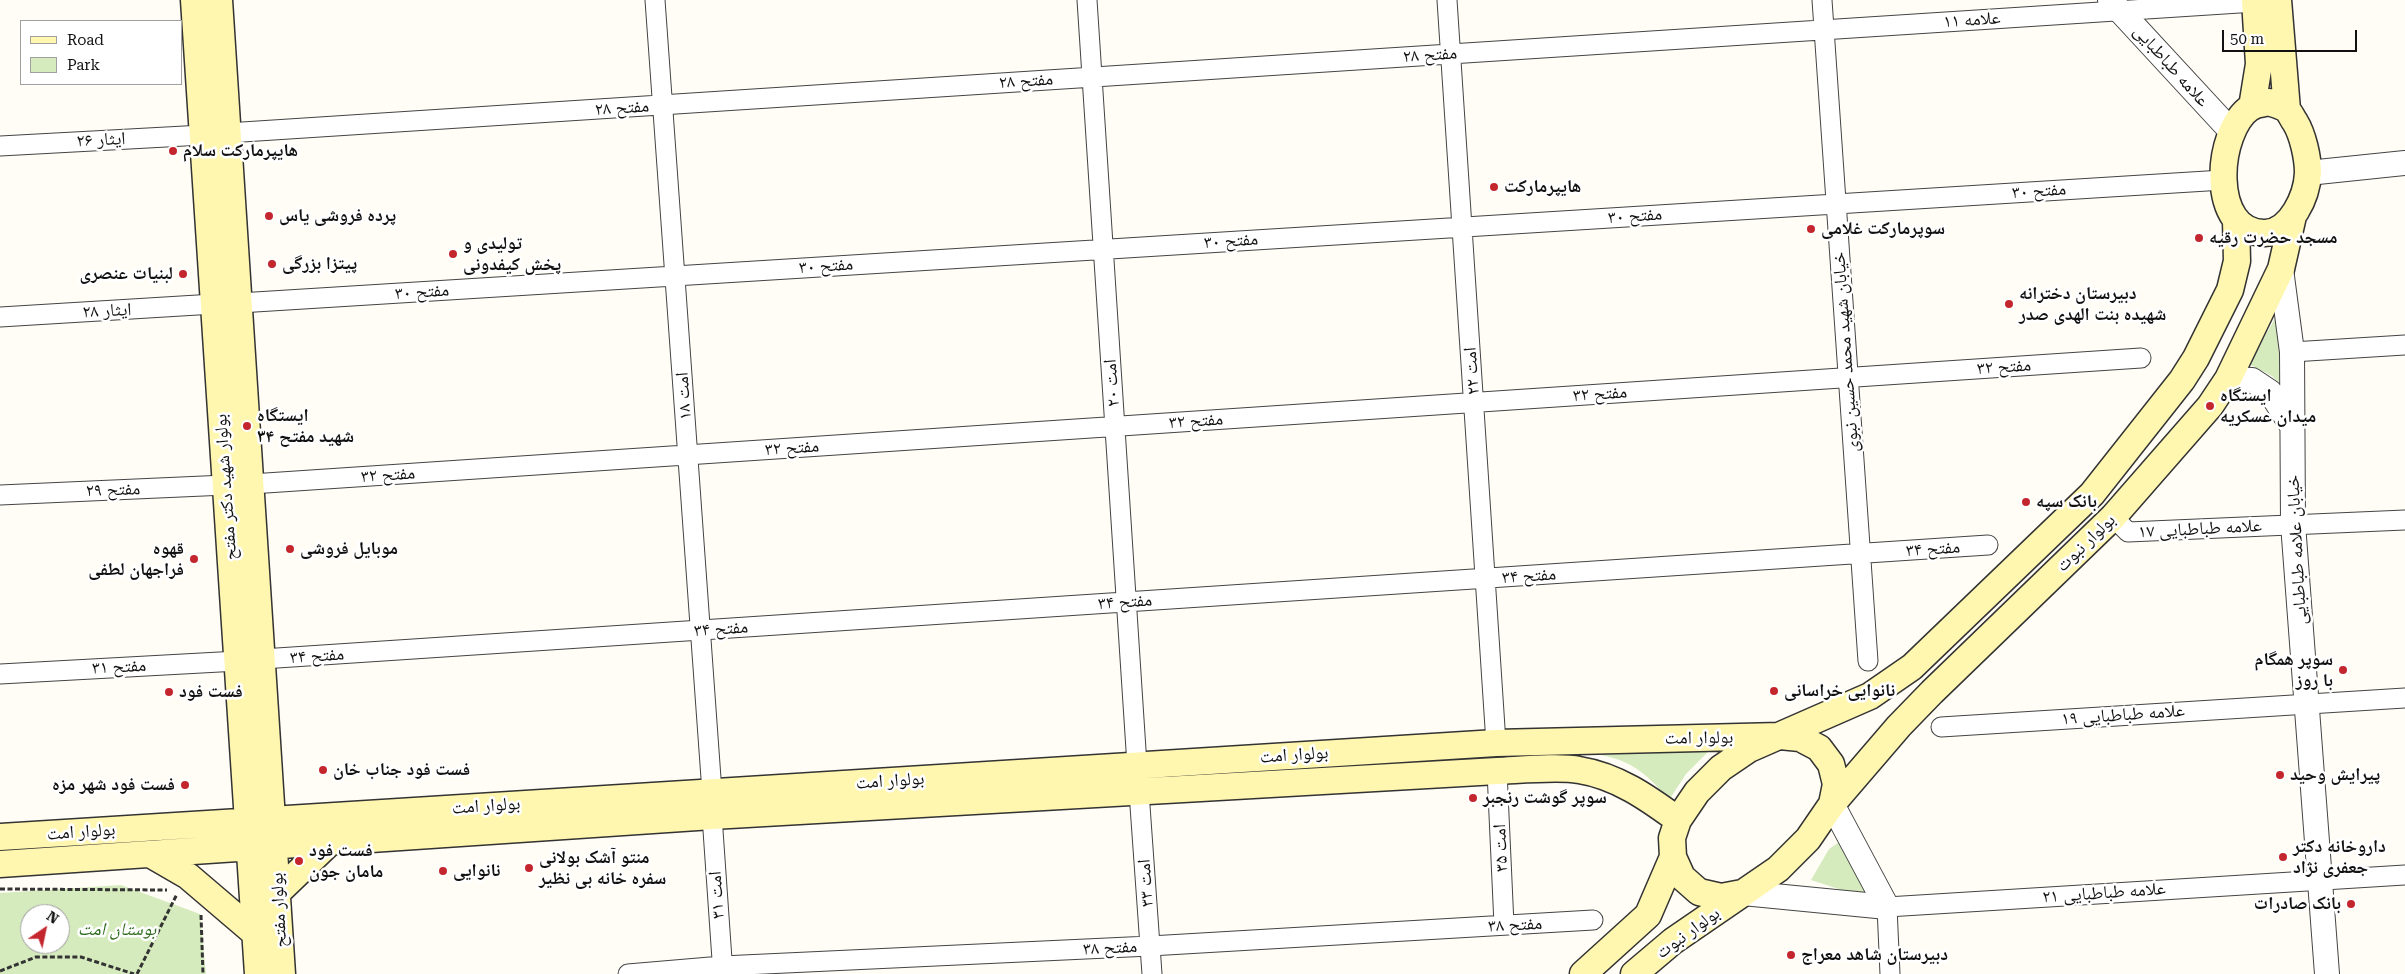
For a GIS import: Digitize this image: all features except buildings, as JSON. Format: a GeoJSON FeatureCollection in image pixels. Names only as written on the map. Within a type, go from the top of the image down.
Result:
{"type":"FeatureCollection","features":[{"type":"Feature","properties":{"kind":"main road","name":"بولوار شهید دکتر مفتح"},"geometry":{"type":"LineString","coordinates":[[194,0],[215,134],[250,660],[262,847],[256,934],[258,974]]}},
{"type":"Feature","properties":{"kind":"main road","name":"بولوار شهید دکتر مفتح"},"geometry":{"type":"LineString","coordinates":[[215,134],[219,0]]}},
{"type":"Feature","properties":{"kind":"main road"},"geometry":{"type":"LineString","coordinates":[[2252,107],[2272,1]]}},
{"type":"Feature","properties":{"kind":"main road"},"geometry":{"type":"LineString","coordinates":[[2272,1],[2287,110],[2298,127],[2308,173],[2304,197],[2293,216],[2282,228],[2266,233],[2249,230],[2236,221],[2226,200],[2223,180],[2226,150],[2232,132],[2240,118],[2252,107],[2269,102],[2287,110]]}},
{"type":"Feature","properties":{"kind":"main road","name":"بولوار نبوت"},"geometry":{"type":"LineString","coordinates":[[1832,804],[1899,726],[1932,692],[2113,517],[2210,406],[2228,379],[2281,269],[2293,216]]}},
{"type":"Feature","properties":{"kind":"main road","name":"بولوار نبوت"},"geometry":{"type":"LineString","coordinates":[[1780,736],[1870,696],[1912,667],[2092,494],[2182,380],[2196,358],[2230,290],[2237,261],[2236,221]]}},
{"type":"Feature","properties":{"kind":"main road"},"geometry":{"type":"LineString","coordinates":[[1780,736],[1800,738],[1819,748],[1823,753],[1831,764],[1836,784],[1832,804],[1808,839],[1778,869],[1743,893],[1721,898],[1699,892],[1682,877],[1673,857],[1672,838],[1678,820],[1697,792],[1721,768],[1749,750],[1780,736]]}},
{"type":"Feature","properties":{"kind":"main road","name":"بولوار امت"},"geometry":{"type":"LineString","coordinates":[[0,864],[329,842],[1137,765],[1496,742],[1780,736]]}},
{"type":"Feature","properties":{"kind":"main road","name":"بولوار امت"},"geometry":{"type":"LineString","coordinates":[[0,837],[260,821],[712,804],[1139,792],[1497,771],[1578,769],[1618,782],[1645,796],[1678,820]]}},
{"type":"Feature","properties":{"kind":"main road"},"geometry":{"type":"LineString","coordinates":[[278,892],[329,842]]}},
{"type":"Feature","properties":{"kind":"main road","name":"بولوار مفتح"},"geometry":{"type":"LineString","coordinates":[[262,847],[278,892],[282,974]]}},
{"type":"Feature","properties":{"kind":"main road"},"geometry":{"type":"LineString","coordinates":[[150,854],[188,876],[256,934]]}},
{"type":"Feature","properties":{"kind":"main road","name":"بولوار نبوت"},"geometry":{"type":"LineString","coordinates":[[1583,974],[1648,915],[1673,857]]}},
{"type":"Feature","properties":{"kind":"main road","name":"بولوار نبوت"},"geometry":{"type":"LineString","coordinates":[[1634,974],[1673,941],[1743,893]]}},
{"type":"Feature","properties":{"kind":"street","name":"امت ۱۸"},"geometry":{"type":"LineString","coordinates":[[655,0],[712,804]]}},
{"type":"Feature","properties":{"kind":"street","name":"امت ۲۰"},"geometry":{"type":"LineString","coordinates":[[1087,0],[1137,765]]}},
{"type":"Feature","properties":{"kind":"street","name":"امت ۲۲"},"geometry":{"type":"LineString","coordinates":[[1447,0],[1496,742]]}},
{"type":"Feature","properties":{"kind":"street","name":"خیابان شهید محمد حسین نبوی"},"geometry":{"type":"LineString","coordinates":[[1822,0],[1868,661]]}},
{"type":"Feature","properties":{"kind":"street","name":"علامه ۱۱"},"geometry":{"type":"LineString","coordinates":[[1824,30],[2115,5],[2272,1]]}},
{"type":"Feature","properties":{"kind":"street","name":"علامه طباطبایی"},"geometry":{"type":"LineString","coordinates":[[2115,5],[2232,132]]}},
{"type":"Feature","properties":{"kind":"street","name":"مفتح ۲۸"},"geometry":{"type":"LineString","coordinates":[[215,134],[1824,30]]}},
{"type":"Feature","properties":{"kind":"street","name":"ایثار ۲۶"},"geometry":{"type":"LineString","coordinates":[[0,146],[215,134]]}},
{"type":"Feature","properties":{"kind":"street"},"geometry":{"type":"LineString","coordinates":[[2308,173],[2405,163]]}},
{"type":"Feature","properties":{"kind":"street","name":"مفتح ۳۰"},"geometry":{"type":"LineString","coordinates":[[226,304],[2223,180]]}},
{"type":"Feature","properties":{"kind":"street","name":"خیابان علامه طباطبایی"},"geometry":{"type":"LineString","coordinates":[[2281,269],[2292,352],[2294,524],[2305,704],[2327,974]]}},
{"type":"Feature","properties":{"kind":"street","name":"ایثار ۲۸"},"geometry":{"type":"LineString","coordinates":[[0,317],[226,304]]}},
{"type":"Feature","properties":{"kind":"street"},"geometry":{"type":"LineString","coordinates":[[2292,352],[2405,345]]}},
{"type":"Feature","properties":{"kind":"street","name":"مفتح ۳۲"},"geometry":{"type":"LineString","coordinates":[[238,485],[2141,358]]}},
{"type":"Feature","properties":{"kind":"street"},"geometry":{"type":"LineString","coordinates":[[2228,379],[2252,380],[2270,392],[2292,426]]}},
{"type":"Feature","properties":{"kind":"street","name":"مفتح ۲۹"},"geometry":{"type":"LineString","coordinates":[[0,495],[238,485]]}},
{"type":"Feature","properties":{"kind":"street","name":"علامه طباطبایی ۱۷"},"geometry":{"type":"LineString","coordinates":[[2113,517],[2128,532],[2405,520]]}},
{"type":"Feature","properties":{"kind":"street","name":"مفتح ۳۴"},"geometry":{"type":"LineString","coordinates":[[250,660],[1988,545]]}},
{"type":"Feature","properties":{"kind":"street","name":"مفتح ۳۱"},"geometry":{"type":"LineString","coordinates":[[0,674],[250,660]]}},
{"type":"Feature","properties":{"kind":"street","name":"علامه طباطبایی ۱۹"},"geometry":{"type":"LineString","coordinates":[[1941,727],[2405,698]]}},
{"type":"Feature","properties":{"kind":"street","name":"امت ۳۵"},"geometry":{"type":"LineString","coordinates":[[1497,771],[1504,925]]}},
{"type":"Feature","properties":{"kind":"street","name":"امت ۳۳"},"geometry":{"type":"LineString","coordinates":[[1139,792],[1152,974]]}},
{"type":"Feature","properties":{"kind":"street","name":"امت ۳۱"},"geometry":{"type":"LineString","coordinates":[[712,804],[723,970]]}},
{"type":"Feature","properties":{"kind":"street"},"geometry":{"type":"LineString","coordinates":[[1832,804],[1887,907],[1890,974]]}},
{"type":"Feature","properties":{"kind":"street","name":"علامه طباطبایی ۲۱"},"geometry":{"type":"LineString","coordinates":[[1887,907],[2405,875]]}},
{"type":"Feature","properties":{"kind":"street"},"geometry":{"type":"LineString","coordinates":[[1743,893],[1887,907]]}},
{"type":"Feature","properties":{"kind":"street","name":"مفتح ۳۸"},"geometry":{"type":"LineString","coordinates":[[628,974],[1593,920]]}},
{"type":"Feature","properties":{"kind":"path"},"geometry":{"type":"LineString","coordinates":[[0,889],[169,890]]}},
{"type":"Feature","properties":{"kind":"path"},"geometry":{"type":"LineString","coordinates":[[0,972],[36,957],[81,957],[135,974],[179,890]]}},
{"type":"Feature","properties":{"kind":"path"},"geometry":{"type":"LineString","coordinates":[[201,914],[203,974]]}},
{"type":"Feature","properties":{"kind":"green space"},"geometry":{"type":"Polygon","coordinates":[[[2282,306],[2290,394],[2272,376],[2249,364],[2282,306]]]}},
{"type":"Feature","properties":{"kind":"green space"},"geometry":{"type":"Polygon","coordinates":[[[1709,751],[1686,774],[1669,800],[1640,771],[1622,761],[1601,755],[1709,751]]]}},
{"type":"Feature","properties":{"kind":"green space"},"geometry":{"type":"Polygon","coordinates":[[[1845,838],[1875,898],[1857,895],[1811,880],[1829,849],[1845,838]]]}},
{"type":"Feature","properties":{"kind":"green space","name":"بوستان امت"},"geometry":{"type":"Polygon","coordinates":[[[121,885],[200,914],[206,974],[0,974],[0,893],[121,885]]]}},
{"type":"Feature","properties":{"kind":"place","name":"هایپرمارکت سلام"},"geometry":{"type":"Point","coordinates":[173,151]}},
{"type":"Feature","properties":{"kind":"place","name":"هایپرمارکت"},"geometry":{"type":"Point","coordinates":[1494,187]}},
{"type":"Feature","properties":{"kind":"place","name":"پرده فروشی یاس"},"geometry":{"type":"Point","coordinates":[269,216]}},
{"type":"Feature","properties":{"kind":"place","name":"سوپرمارکت غلامی"},"geometry":{"type":"Point","coordinates":[1811,229]}},
{"type":"Feature","properties":{"kind":"place","name":"مسجد حضرت رقیه"},"geometry":{"type":"Point","coordinates":[2199,238]}},
{"type":"Feature","properties":{"kind":"place","name":"تولیدی و پخش کیفدونی"},"geometry":{"type":"Point","coordinates":[453,254]}},
{"type":"Feature","properties":{"kind":"place","name":"پیتزا بزرگی"},"geometry":{"type":"Point","coordinates":[272,264]}},
{"type":"Feature","properties":{"kind":"place","name":"لبنیات عنصری"},"geometry":{"type":"Point","coordinates":[183,274]}},
{"type":"Feature","properties":{"kind":"place","name":"دبیرستان دخترانه شهیده بنت الهدی صدر"},"geometry":{"type":"Point","coordinates":[2009,304]}},
{"type":"Feature","properties":{"kind":"place","name":"ایستگاه میدان عسکریه"},"geometry":{"type":"Point","coordinates":[2210,406]}},
{"type":"Feature","properties":{"kind":"place","name":"ایستگاه شهید مفتح ۳۴"},"geometry":{"type":"Point","coordinates":[247,426]}},
{"type":"Feature","properties":{"kind":"place","name":"بانک سپه"},"geometry":{"type":"Point","coordinates":[2026,502]}},
{"type":"Feature","properties":{"kind":"place","name":"موبایل فروشی"},"geometry":{"type":"Point","coordinates":[290,549]}},
{"type":"Feature","properties":{"kind":"place","name":"قهوه فراجهان لطفی"},"geometry":{"type":"Point","coordinates":[194,559]}},
{"type":"Feature","properties":{"kind":"place","name":"سوپر همگام با روز"},"geometry":{"type":"Point","coordinates":[2343,670]}},
{"type":"Feature","properties":{"kind":"place","name":"نانوایی خراسانی"},"geometry":{"type":"Point","coordinates":[1774,691]}},
{"type":"Feature","properties":{"kind":"place","name":"فست فود"},"geometry":{"type":"Point","coordinates":[169,692]}},
{"type":"Feature","properties":{"kind":"place","name":"فست فود جناب خان"},"geometry":{"type":"Point","coordinates":[323,770]}},
{"type":"Feature","properties":{"kind":"place","name":"پیرایش وحید"},"geometry":{"type":"Point","coordinates":[2280,775]}},
{"type":"Feature","properties":{"kind":"place","name":"فست فود شهر مزه"},"geometry":{"type":"Point","coordinates":[185,785]}},
{"type":"Feature","properties":{"kind":"place","name":"سوپر گوشت رنجبر"},"geometry":{"type":"Point","coordinates":[1473,798]}},
{"type":"Feature","properties":{"kind":"place","name":"داروخانه دکتر جعفری نژاد"},"geometry":{"type":"Point","coordinates":[2283,857]}},
{"type":"Feature","properties":{"kind":"place","name":"فست فود مامان جون"},"geometry":{"type":"Point","coordinates":[299,861]}},
{"type":"Feature","properties":{"kind":"place","name":"منتو آشک بولانی سفره خانه بی نظیر"},"geometry":{"type":"Point","coordinates":[529,868]}},
{"type":"Feature","properties":{"kind":"place","name":"نانوایی"},"geometry":{"type":"Point","coordinates":[443,871]}},
{"type":"Feature","properties":{"kind":"place","name":"بانک صادرات"},"geometry":{"type":"Point","coordinates":[2351,904]}},
{"type":"Feature","properties":{"kind":"place","name":"دبیرستان شاهد معراج"},"geometry":{"type":"Point","coordinates":[1791,955]}}]}
